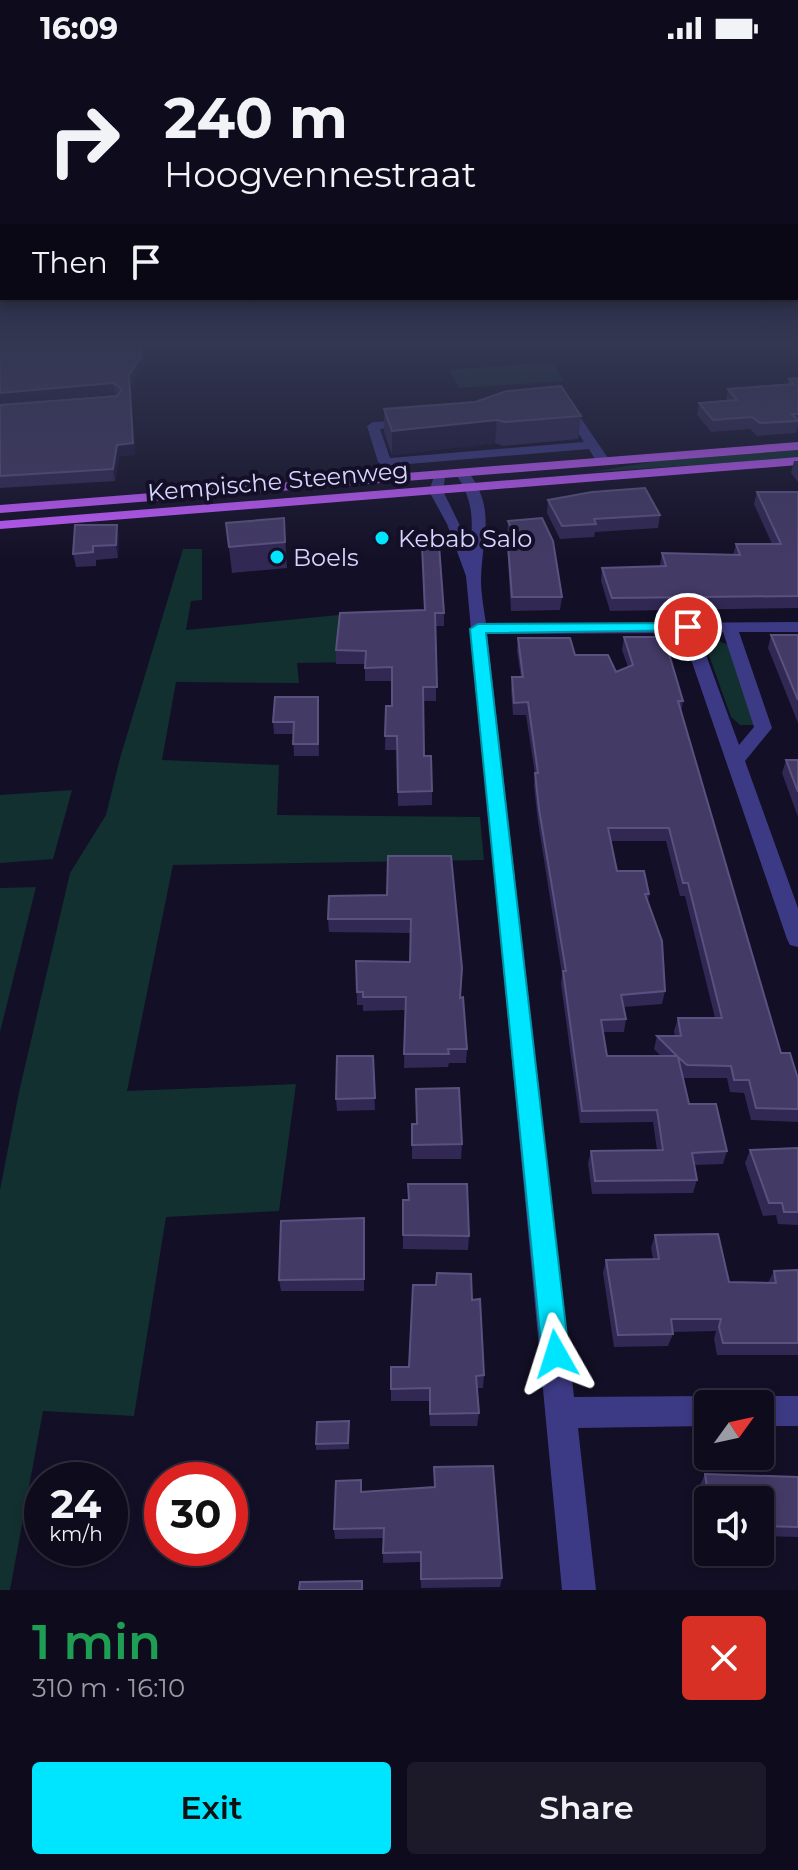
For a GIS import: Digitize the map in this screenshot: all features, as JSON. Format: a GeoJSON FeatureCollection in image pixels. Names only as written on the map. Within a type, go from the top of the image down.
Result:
{"type":"FeatureCollection","features":[{"type":"Feature","properties":{"kind":"main road","name":"Kempische Steenweg"},"geometry":{"type":"LineString","coordinates":[[0,509],[798,446]]}},
{"type":"Feature","properties":{"kind":"main road","name":"Kempische Steenweg"},"geometry":{"type":"LineString","coordinates":[[0,525],[798,461]]}},
{"type":"Feature","properties":{"kind":"street"},"geometry":{"type":"LineString","coordinates":[[574,418],[603,461]]}},
{"type":"Feature","properties":{"kind":"street"},"geometry":{"type":"LineString","coordinates":[[391,478],[373,426],[431,422]]}},
{"type":"Feature","properties":{"kind":"street"},"geometry":{"type":"LineString","coordinates":[[385,462],[592,445]]}},
{"type":"Feature","properties":{"kind":"street"},"geometry":{"type":"LineString","coordinates":[[462,473],[475,487],[481,525],[474,575],[478,629],[579,1590]]}},
{"type":"Feature","properties":{"kind":"street"},"geometry":{"type":"LineString","coordinates":[[441,474],[436,491],[454,524],[474,575]]}},
{"type":"Feature","properties":{"kind":"street"},"geometry":{"type":"LineString","coordinates":[[688,627],[798,939]]}},
{"type":"Feature","properties":{"kind":"street"},"geometry":{"type":"LineString","coordinates":[[729,627],[763,728],[734,762]]}},
{"type":"Feature","properties":{"kind":"street"},"geometry":{"type":"LineString","coordinates":[[478,629],[798,627]]}},
{"type":"Feature","properties":{"kind":"street"},"geometry":{"type":"LineString","coordinates":[[562,1413],[694,1411]]}},
{"type":"Feature","properties":{"kind":"street"},"geometry":{"type":"LineString","coordinates":[[774,1411],[798,1411]]}},
{"type":"Feature","properties":{"kind":"green space"},"geometry":{"type":"Polygon","coordinates":[[[798,450],[798,458],[592,472],[657,461],[798,450]]]}},
{"type":"Feature","properties":{"kind":"green space"},"geometry":{"type":"Polygon","coordinates":[[[183,549],[202,549],[202,600],[191,601],[186,630],[349,614],[350,662],[297,663],[299,683],[176,682],[162,760],[279,765],[277,815],[480,817],[484,860],[173,865],[127,1091],[296,1084],[279,1211],[166,1217],[134,1416],[43,1411],[34,1462],[24,1462],[24,1514],[10,1590],[0,1590],[0,1190],[19,1092],[70,873],[106,815],[120,758],[183,549]]]}},
{"type":"Feature","properties":{"kind":"green space"},"geometry":{"type":"Polygon","coordinates":[[[719,641],[728,645],[755,721],[753,725],[740,725],[731,717],[706,647],[707,643],[719,641]]]}},
{"type":"Feature","properties":{"kind":"green space"},"geometry":{"type":"Polygon","coordinates":[[[72,790],[53,859],[0,863],[0,795],[72,790]]]}},
{"type":"Feature","properties":{"kind":"green space"},"geometry":{"type":"Polygon","coordinates":[[[36,887],[0,1032],[0,888],[36,887]]]}},
{"type":"Feature","properties":{"kind":"building"},"geometry":{"type":"Polygon","coordinates":[[[0,418],[132,418],[133,443],[117,445],[113,469],[0,476],[0,418]]]}},
{"type":"Feature","properties":{"kind":"building"},"geometry":{"type":"Polygon","coordinates":[[[387,418],[561,418],[497,420],[392,431],[387,418]]]}},
{"type":"Feature","properties":{"kind":"building"},"geometry":{"type":"Polygon","coordinates":[[[711,418],[744,418],[713,420],[711,418]]]}},
{"type":"Feature","properties":{"kind":"building"},"geometry":{"type":"Polygon","coordinates":[[[753,418],[795,418],[798,421],[760,423],[753,418]]]}},
{"type":"Feature","properties":{"kind":"building"},"geometry":{"type":"Polygon","coordinates":[[[645,488],[660,515],[594,519],[596,524],[562,526],[548,500],[592,492],[645,488]]]}},
{"type":"Feature","properties":{"kind":"building"},"geometry":{"type":"Polygon","coordinates":[[[757,492],[798,492],[798,596],[612,598],[602,568],[666,566],[662,553],[740,555],[736,544],[781,544],[757,492]]]}},
{"type":"Feature","properties":{"kind":"building"},"geometry":{"type":"Polygon","coordinates":[[[284,518],[285,542],[229,547],[226,523],[284,518]]]}},
{"type":"Feature","properties":{"kind":"building"},"geometry":{"type":"Polygon","coordinates":[[[542,518],[553,541],[562,597],[512,597],[507,532],[513,532],[508,521],[542,518]]]}},
{"type":"Feature","properties":{"kind":"building"},"geometry":{"type":"Polygon","coordinates":[[[75,525],[117,525],[116,545],[93,546],[93,552],[73,554],[75,525]]]}},
{"type":"Feature","properties":{"kind":"building"},"geometry":{"type":"Polygon","coordinates":[[[439,545],[444,613],[435,613],[437,687],[423,687],[424,756],[431,756],[432,791],[398,792],[397,736],[385,736],[386,706],[392,706],[392,667],[365,668],[366,651],[336,650],[340,613],[425,610],[422,546],[439,545]]]}},
{"type":"Feature","properties":{"kind":"building"},"geometry":{"type":"Polygon","coordinates":[[[771,635],[798,635],[798,700],[771,635]]]}},
{"type":"Feature","properties":{"kind":"building"},"geometry":{"type":"Polygon","coordinates":[[[624,637],[664,637],[683,701],[678,701],[781,1053],[790,1053],[798,1079],[798,1109],[756,1108],[749,1080],[734,1080],[731,1066],[687,1065],[678,1057],[689,1104],[716,1104],[727,1151],[692,1153],[697,1180],[595,1181],[591,1151],[663,1150],[657,1110],[582,1111],[563,971],[566,971],[539,809],[535,773],[538,773],[528,702],[514,703],[512,677],[523,677],[518,638],[570,638],[575,655],[608,655],[616,672],[633,665],[624,637]],[[608,828],[617,871],[644,871],[649,894],[645,894],[662,941],[665,991],[621,995],[626,1019],[601,1020],[607,1056],[677,1056],[657,1036],[681,1036],[678,1018],[722,1018],[688,883],[683,883],[669,828],[608,828]]]}},
{"type":"Feature","properties":{"kind":"building"},"geometry":{"type":"Polygon","coordinates":[[[275,697],[318,697],[318,744],[293,744],[294,722],[273,722],[275,697]]]}},
{"type":"Feature","properties":{"kind":"building"},"geometry":{"type":"Polygon","coordinates":[[[786,760],[798,760],[798,792],[786,760]]]}},
{"type":"Feature","properties":{"kind":"building"},"geometry":{"type":"Polygon","coordinates":[[[388,856],[451,856],[462,968],[460,998],[463,997],[467,1049],[448,1049],[449,1054],[404,1054],[406,997],[363,997],[363,992],[357,992],[356,961],[410,962],[411,919],[328,919],[329,896],[387,895],[388,856]]]}},
{"type":"Feature","properties":{"kind":"building"},"geometry":{"type":"Polygon","coordinates":[[[337,1056],[373,1056],[375,1098],[336,1099],[337,1056]]]}},
{"type":"Feature","properties":{"kind":"building"},"geometry":{"type":"Polygon","coordinates":[[[459,1088],[462,1144],[412,1145],[412,1124],[417,1124],[416,1089],[459,1088]]]}},
{"type":"Feature","properties":{"kind":"building"},"geometry":{"type":"Polygon","coordinates":[[[798,1148],[798,1212],[784,1212],[782,1203],[769,1203],[750,1150],[798,1148]]]}},
{"type":"Feature","properties":{"kind":"building"},"geometry":{"type":"Polygon","coordinates":[[[408,1184],[467,1184],[469,1236],[403,1235],[403,1200],[409,1200],[408,1184]]]}},
{"type":"Feature","properties":{"kind":"building"},"geometry":{"type":"Polygon","coordinates":[[[364,1218],[364,1279],[279,1280],[281,1221],[364,1218]]]}},
{"type":"Feature","properties":{"kind":"building"},"geometry":{"type":"Polygon","coordinates":[[[718,1234],[729,1282],[776,1283],[774,1271],[798,1270],[798,1343],[723,1343],[719,1327],[721,1319],[671,1319],[673,1334],[618,1335],[606,1260],[659,1259],[655,1235],[718,1234]]]}},
{"type":"Feature","properties":{"kind":"building"},"geometry":{"type":"Polygon","coordinates":[[[437,1273],[471,1274],[472,1300],[480,1299],[484,1375],[476,1376],[479,1413],[430,1414],[430,1388],[391,1389],[391,1367],[409,1367],[413,1285],[436,1285],[437,1273]]]}},
{"type":"Feature","properties":{"kind":"building"},"geometry":{"type":"Polygon","coordinates":[[[349,1421],[348,1443],[316,1444],[317,1422],[349,1421]]]}},
{"type":"Feature","properties":{"kind":"building"},"geometry":{"type":"Polygon","coordinates":[[[493,1466],[502,1578],[421,1579],[421,1552],[383,1553],[384,1528],[334,1529],[336,1481],[361,1480],[361,1492],[435,1487],[434,1467],[493,1466]]]}},
{"type":"Feature","properties":{"kind":"building"},"geometry":{"type":"Polygon","coordinates":[[[705,1474],[798,1477],[798,1527],[774,1526],[774,1486],[707,1486],[705,1474]]]}},
{"type":"Feature","properties":{"kind":"building"},"geometry":{"type":"Polygon","coordinates":[[[362,1581],[362,1590],[299,1590],[300,1582],[362,1581]]]}},
{"type":"Feature","properties":{"kind":"place","name":"Kebab Salo"},"geometry":{"type":"Point","coordinates":[382,538]}},
{"type":"Feature","properties":{"kind":"place","name":"Boels"},"geometry":{"type":"Point","coordinates":[277,557]}},
{"type":"Feature","properties":{"kind":"route"},"geometry":{"type":"LineString","coordinates":[[556,1354],[478,629],[688,627]]}}]}
